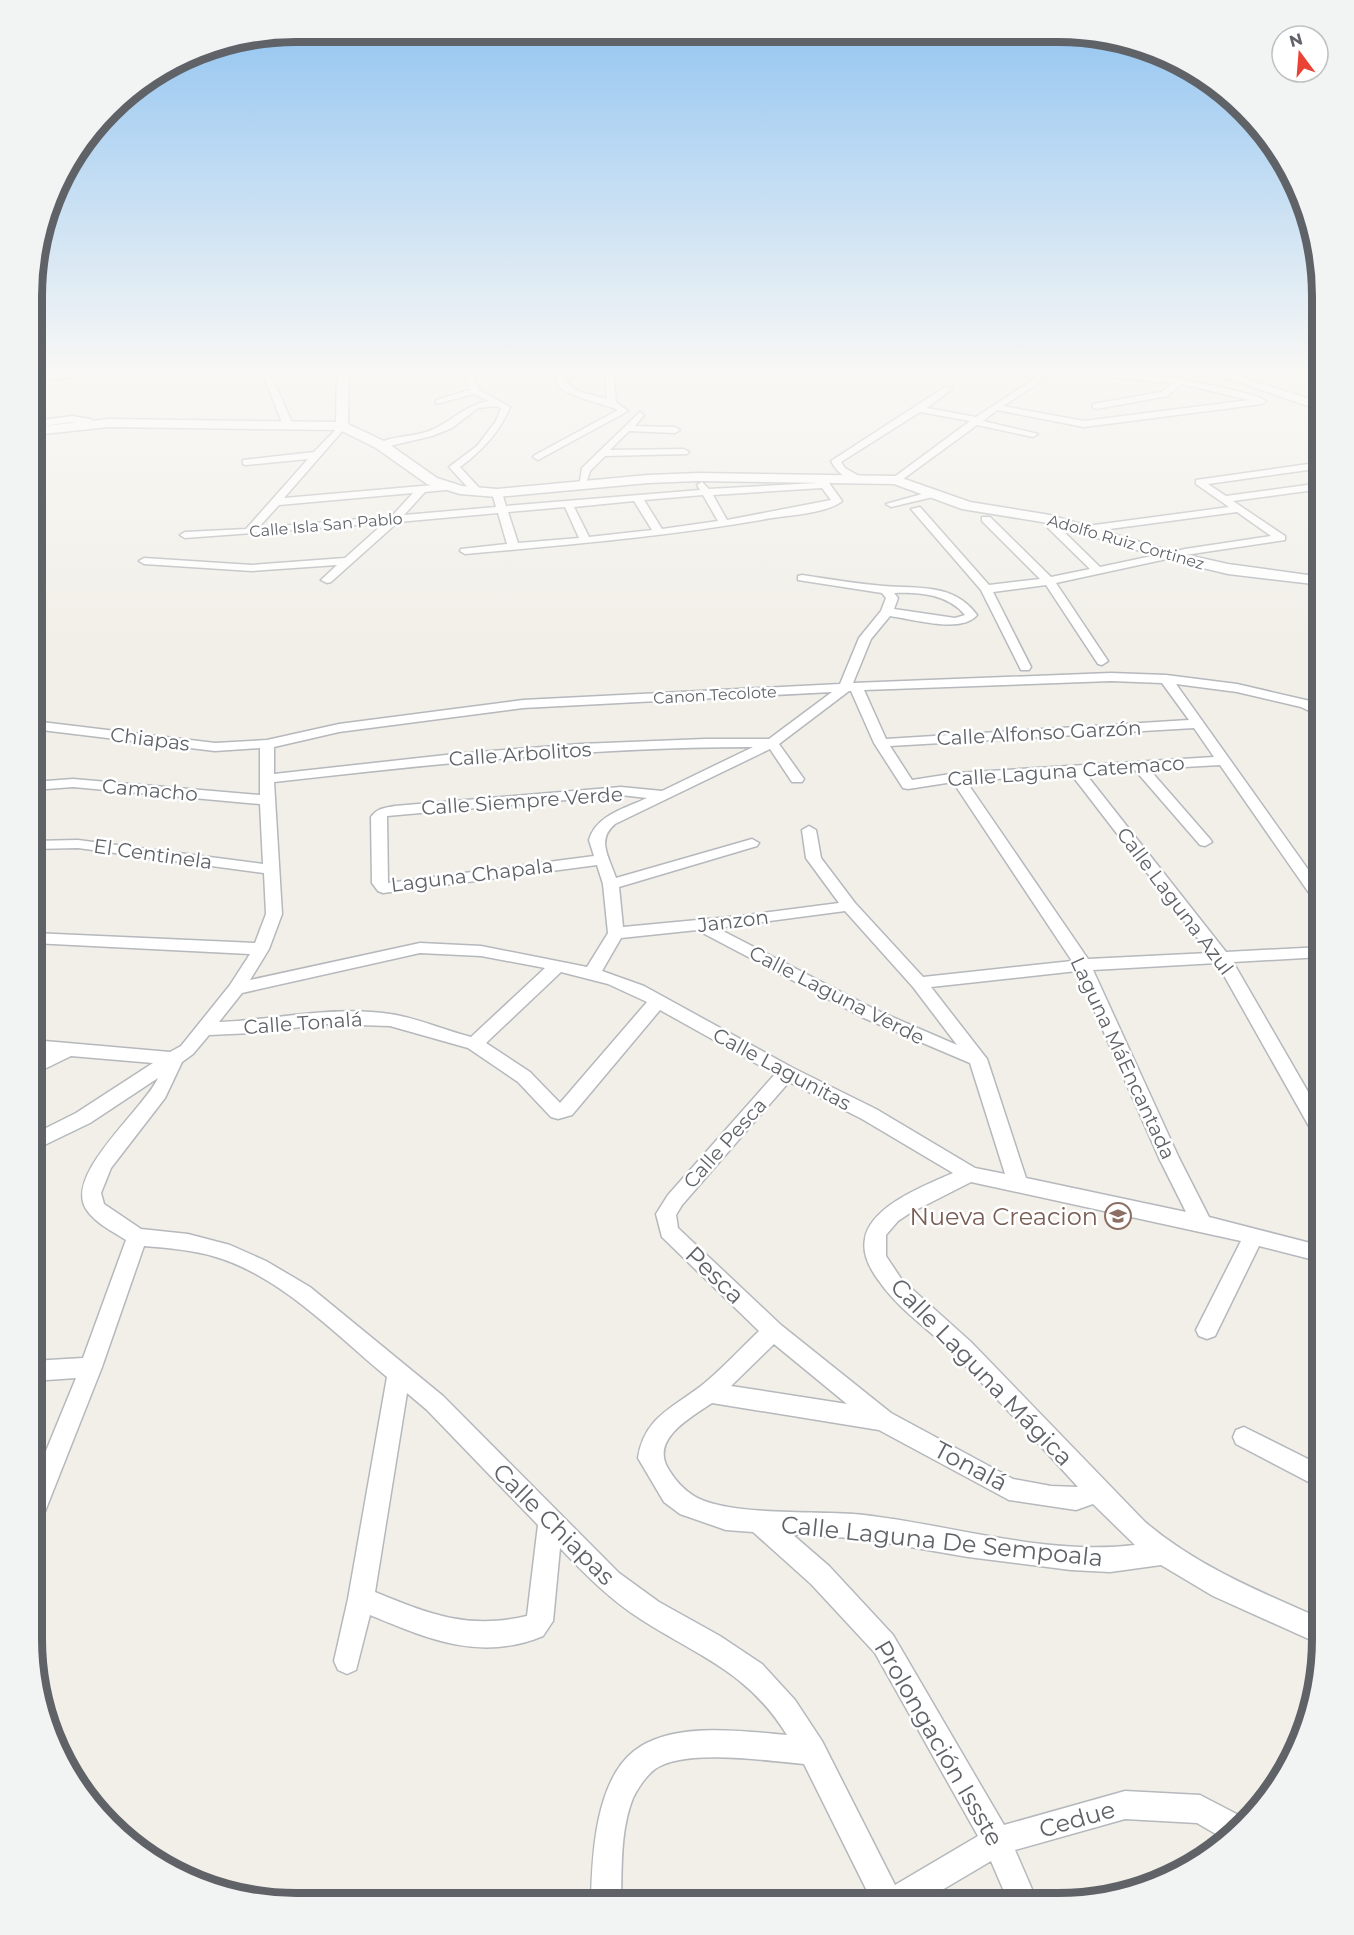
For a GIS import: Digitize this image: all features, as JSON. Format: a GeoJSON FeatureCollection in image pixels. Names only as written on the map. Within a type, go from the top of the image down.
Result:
{"type":"FeatureCollection","features":[{"type":"Feature","properties":{"kind":"main road","name":"Adolfo Ruiz Cortinez"},"geometry":{"type":"LineString","coordinates":[[406,462],[432,481],[445,487],[497,493],[698,477],[822,481],[856,478],[896,480],[967,506],[1050,519],[1170,556],[1228,570],[1312,580]]}},
{"type":"Feature","properties":{"kind":"street"},"geometry":{"type":"LineString","coordinates":[[249,532],[308,462]]}},
{"type":"Feature","properties":{"kind":"street"},"geometry":{"type":"LineString","coordinates":[[460,462],[454,467],[477,492]]}},
{"type":"Feature","properties":{"kind":"street"},"geometry":{"type":"LineString","coordinates":[[582,485],[585,470],[593,462]]}},
{"type":"Feature","properties":{"kind":"street"},"geometry":{"type":"LineString","coordinates":[[837,462],[842,470],[856,478]]}},
{"type":"Feature","properties":{"kind":"street"},"geometry":{"type":"LineString","coordinates":[[896,480],[920,462]]}},
{"type":"Feature","properties":{"kind":"street"},"geometry":{"type":"LineString","coordinates":[[986,589],[1049,581],[1170,556],[1281,538],[1199,482],[1312,466]]}},
{"type":"Feature","properties":{"kind":"street"},"geometry":{"type":"LineString","coordinates":[[698,477],[724,524]]}},
{"type":"Feature","properties":{"kind":"street"},"geometry":{"type":"LineString","coordinates":[[465,551],[513,548],[724,524],[837,501],[822,481]]}},
{"type":"Feature","properties":{"kind":"street","name":"Calle Isla San Pablo"},"geometry":{"type":"LineString","coordinates":[[185,535],[249,532],[501,511],[822,481]]}},
{"type":"Feature","properties":{"kind":"street"},"geometry":{"type":"LineString","coordinates":[[273,502],[445,487]]}},
{"type":"Feature","properties":{"kind":"street"},"geometry":{"type":"LineString","coordinates":[[1224,499],[1312,487]]}},
{"type":"Feature","properties":{"kind":"street"},"geometry":{"type":"LineString","coordinates":[[327,580],[394,520],[422,489]]}},
{"type":"Feature","properties":{"kind":"street"},"geometry":{"type":"LineString","coordinates":[[497,493],[513,548]]}},
{"type":"Feature","properties":{"kind":"street"},"geometry":{"type":"LineString","coordinates":[[891,504],[933,494]]}},
{"type":"Feature","properties":{"kind":"street"},"geometry":{"type":"LineString","coordinates":[[637,498],[659,532]]}},
{"type":"Feature","properties":{"kind":"street"},"geometry":{"type":"LineString","coordinates":[[568,504],[585,540]]}},
{"type":"Feature","properties":{"kind":"street"},"geometry":{"type":"LineString","coordinates":[[916,509],[986,589],[1025,667]]}},
{"type":"Feature","properties":{"kind":"street"},"geometry":{"type":"LineString","coordinates":[[1087,529],[1239,509]]}},
{"type":"Feature","properties":{"kind":"street"},"geometry":{"type":"LineString","coordinates":[[986,519],[1049,581],[1102,661]]}},
{"type":"Feature","properties":{"kind":"street"},"geometry":{"type":"LineString","coordinates":[[1052,526],[1098,571]]}},
{"type":"Feature","properties":{"kind":"street"},"geometry":{"type":"LineString","coordinates":[[144,561],[252,568],[347,561]]}},
{"type":"Feature","properties":{"kind":"street"},"geometry":{"type":"LineString","coordinates":[[1303,579],[1312,576]]}},
{"type":"Feature","properties":{"kind":"street"},"geometry":{"type":"LineString","coordinates":[[802,578],[886,590],[911,588],[941,594],[968,609],[970,615],[966,620],[955,621],[888,612]]}},
{"type":"Feature","properties":{"kind":"street"},"geometry":{"type":"LineString","coordinates":[[592,973],[616,933],[611,884],[596,840],[599,830],[610,821],[772,743],[851,688],[865,638],[888,612],[892,598],[886,590]]}},
{"type":"Feature","properties":{"kind":"street","name":"Canon Tecolote"},"geometry":{"type":"LineString","coordinates":[[267,744],[339,728],[523,704],[1111,677],[1166,679],[1237,688],[1305,704],[1312,708]]}},
{"type":"Feature","properties":{"kind":"street"},"geometry":{"type":"LineString","coordinates":[[1166,679],[1312,886]]}},
{"type":"Feature","properties":{"kind":"street"},"geometry":{"type":"LineString","coordinates":[[851,688],[880,742]]}},
{"type":"Feature","properties":{"kind":"street","name":"Calle Alfonso Garzón"},"geometry":{"type":"LineString","coordinates":[[880,742],[1196,724]]}},
{"type":"Feature","properties":{"kind":"street","name":"Chiapas"},"geometry":{"type":"LineString","coordinates":[[42,726],[215,747],[267,744]]}},
{"type":"Feature","properties":{"kind":"street","name":"Calle Arbolitos"},"geometry":{"type":"LineString","coordinates":[[268,779],[460,757],[709,742],[772,743]]}},
{"type":"Feature","properties":{"kind":"street","name":"Calle Laguna Catemaco"},"geometry":{"type":"LineString","coordinates":[[880,742],[907,784],[910,785],[957,777],[1222,761]]}},
{"type":"Feature","properties":{"kind":"street"},"geometry":{"type":"LineString","coordinates":[[772,743],[797,779]]}},
{"type":"Feature","properties":{"kind":"street"},"geometry":{"type":"LineString","coordinates":[[42,1139],[83,1118],[187,1050],[236,989],[261,949],[274,914],[267,800],[267,744]]}},
{"type":"Feature","properties":{"kind":"street"},"geometry":{"type":"LineString","coordinates":[[1139,765],[1205,842]]}},
{"type":"Feature","properties":{"kind":"street","name":"Calle Laguna Azul"},"geometry":{"type":"LineString","coordinates":[[1074,769],[1222,958],[1312,1115]]}},
{"type":"Feature","properties":{"kind":"street"},"geometry":{"type":"LineString","coordinates":[[42,777],[73,783]]}},
{"type":"Feature","properties":{"kind":"street","name":"Laguna MáEncantada"},"geometry":{"type":"LineString","coordinates":[[957,777],[1083,965],[1169,1158],[1202,1223]]}},
{"type":"Feature","properties":{"kind":"street","name":"Camacho"},"geometry":{"type":"LineString","coordinates":[[42,785],[73,783],[267,800]]}},
{"type":"Feature","properties":{"kind":"street","name":"Calle Siempre Verde"},"geometry":{"type":"LineString","coordinates":[[382,813],[621,791],[662,795]]}},
{"type":"Feature","properties":{"kind":"street","name":"Laguna Chapala"},"geometry":{"type":"LineString","coordinates":[[382,813],[378,817],[380,883],[384,888],[602,860]]}},
{"type":"Feature","properties":{"kind":"street"},"geometry":{"type":"LineString","coordinates":[[809,830],[814,858],[849,906],[919,983],[978,1059],[1018,1184]]}},
{"type":"Feature","properties":{"kind":"street"},"geometry":{"type":"LineString","coordinates":[[611,884],[752,843]]}},
{"type":"Feature","properties":{"kind":"street","name":"El Centinela"},"geometry":{"type":"LineString","coordinates":[[42,845],[78,844],[273,870]]}},
{"type":"Feature","properties":{"kind":"street","name":"Janzon"},"geometry":{"type":"LineString","coordinates":[[616,933],[849,906]]}},
{"type":"Feature","properties":{"kind":"street","name":"Calle Laguna Verde"},"geometry":{"type":"LineString","coordinates":[[699,925],[883,1020],[929,1042],[978,1059]]}},
{"type":"Feature","properties":{"kind":"street"},"geometry":{"type":"LineString","coordinates":[[42,938],[261,949]]}},
{"type":"Feature","properties":{"kind":"street","name":"Calle Lagunitas"},"geometry":{"type":"LineString","coordinates":[[236,989],[420,948],[450,946],[558,965],[613,978],[787,1073],[869,1114],[970,1174],[1202,1223],[1312,1251]]}},
{"type":"Feature","properties":{"kind":"street"},"geometry":{"type":"LineString","coordinates":[[919,983],[1083,965],[1312,953]]}},
{"type":"Feature","properties":{"kind":"street"},"geometry":{"type":"LineString","coordinates":[[474,1044],[558,965]]}},
{"type":"Feature","properties":{"kind":"street","name":"Calle Tonalá"},"geometry":{"type":"LineString","coordinates":[[203,1029],[252,1027],[326,1018],[390,1020],[474,1044],[524,1077],[555,1110],[564,1110],[658,1001]]}},
{"type":"Feature","properties":{"kind":"street"},"geometry":{"type":"LineString","coordinates":[[42,1047],[174,1059]]}},
{"type":"Feature","properties":{"kind":"street"},"geometry":{"type":"LineString","coordinates":[[42,1064],[70,1049]]}},
{"type":"Feature","properties":{"kind":"street"},"geometry":{"type":"LineString","coordinates":[[42,1481],[91,1367],[137,1237],[101,1212],[92,1202],[91,1192],[94,1179],[116,1146],[159,1092],[174,1059]]}},
{"type":"Feature","properties":{"kind":"street","name":"Calle Pesca"},"geometry":{"type":"LineString","coordinates":[[666,1214],[675,1200],[787,1073]]}},
{"type":"Feature","properties":{"kind":"street","name":"Calle Laguna Mágica"},"geometry":{"type":"LineString","coordinates":[[970,1174],[918,1198],[891,1215],[876,1232],[874,1248],[878,1263],[888,1279],[956,1342],[1124,1521],[1164,1553]]}},
{"type":"Feature","properties":{"kind":"street","name":"Pesca"},"geometry":{"type":"LineString","coordinates":[[666,1214],[669,1232],[773,1331]]}},
{"type":"Feature","properties":{"kind":"street"},"geometry":{"type":"LineString","coordinates":[[1207,1330],[1254,1236]]}},
{"type":"Feature","properties":{"kind":"street","name":"Calle Chiapas"},"geometry":{"type":"LineString","coordinates":[[137,1237],[188,1242],[223,1251],[259,1267],[303,1293],[435,1403],[550,1524],[610,1582],[650,1611],[711,1645],[753,1673],[786,1709],[812,1751],[886,1893]]}},
{"type":"Feature","properties":{"kind":"street"},"geometry":{"type":"LineString","coordinates":[[773,1331],[883,1420]]}},
{"type":"Feature","properties":{"kind":"street","name":"Calle Laguna De Sempoala"},"geometry":{"type":"LineString","coordinates":[[773,1331],[709,1393],[682,1411],[665,1426],[652,1443],[650,1458],[672,1494],[688,1506],[726,1519],[864,1527],[968,1545],[1071,1558],[1110,1560],[1164,1553]]}},
{"type":"Feature","properties":{"kind":"street"},"geometry":{"type":"LineString","coordinates":[[42,1370],[91,1367]]}},
{"type":"Feature","properties":{"kind":"street"},"geometry":{"type":"LineString","coordinates":[[348,1661],[361,1599],[399,1374]]}},
{"type":"Feature","properties":{"kind":"street"},"geometry":{"type":"LineString","coordinates":[[709,1393],[883,1420]]}},
{"type":"Feature","properties":{"kind":"street","name":"Tonalá"},"geometry":{"type":"LineString","coordinates":[[883,1420],[1009,1489],[1076,1500],[1098,1491]]}},
{"type":"Feature","properties":{"kind":"street"},"geometry":{"type":"LineString","coordinates":[[1244,1437],[1312,1473]]}},
{"type":"Feature","properties":{"kind":"street","name":"Prolongación Issste"},"geometry":{"type":"LineString","coordinates":[[758,1521],[820,1575],[884,1644],[997,1841],[1020,1893]]}},
{"type":"Feature","properties":{"kind":"street"},"geometry":{"type":"LineString","coordinates":[[361,1599],[422,1622],[470,1635],[534,1627],[540,1621],[550,1524]]}},
{"type":"Feature","properties":{"kind":"street"},"geometry":{"type":"LineString","coordinates":[[1164,1553],[1219,1588],[1312,1628]]}},
{"type":"Feature","properties":{"kind":"street"},"geometry":{"type":"LineString","coordinates":[[606,1893],[607,1863],[616,1810],[628,1780],[645,1761],[665,1751],[688,1746],[812,1751]]}},
{"type":"Feature","properties":{"kind":"street","name":"Cedue"},"geometry":{"type":"LineString","coordinates":[[908,1893],[997,1841],[1125,1805],[1200,1809],[1230,1826]]}},
{"type":"Feature","properties":{"kind":"place","name":"Nueva Creacion"},"geometry":{"type":"Point","coordinates":[1118,1216]}}]}
